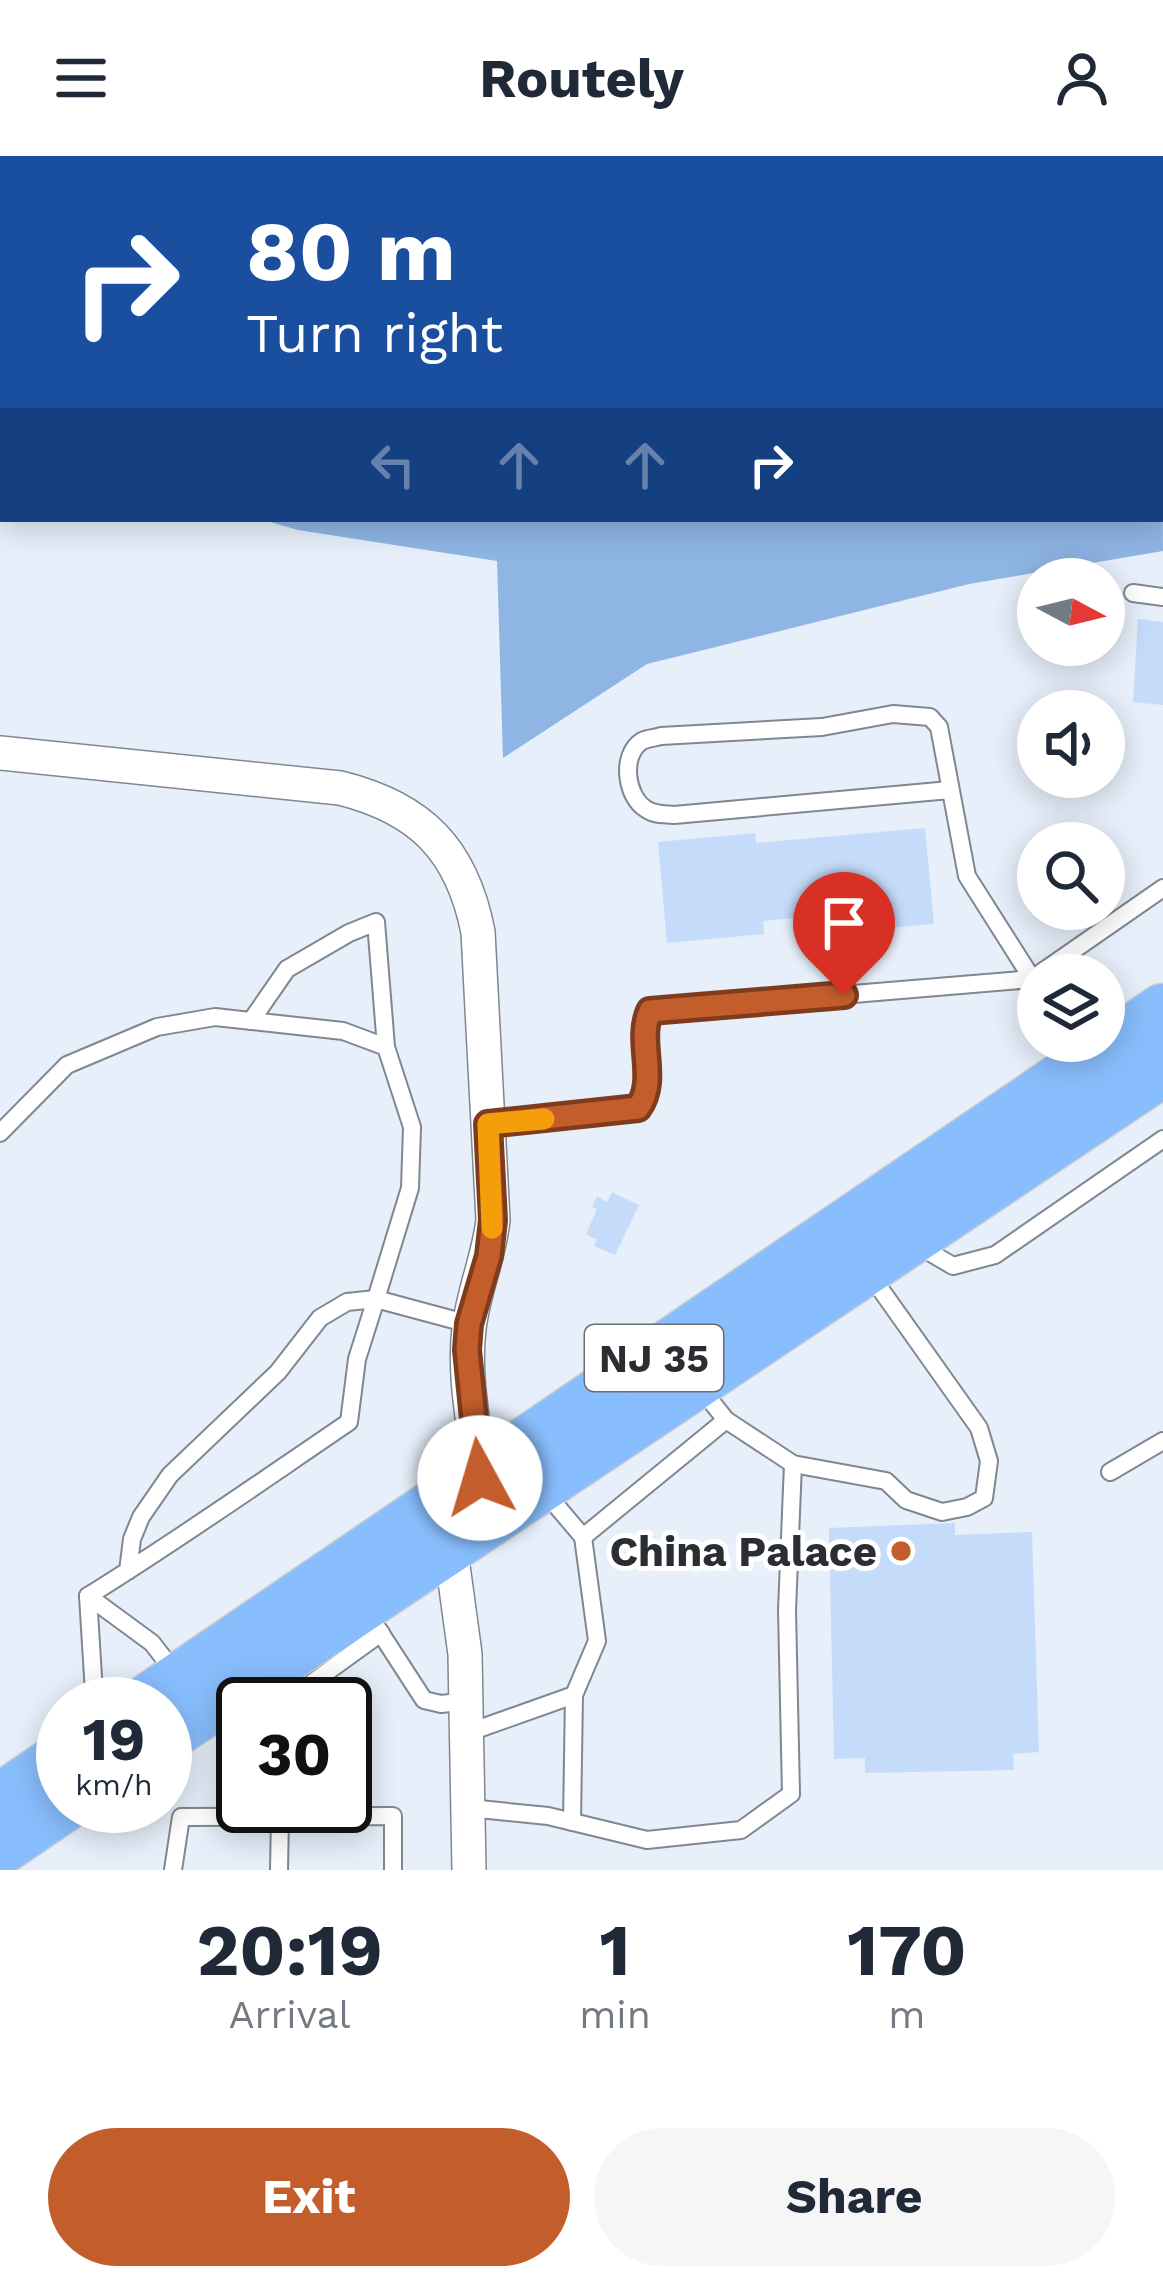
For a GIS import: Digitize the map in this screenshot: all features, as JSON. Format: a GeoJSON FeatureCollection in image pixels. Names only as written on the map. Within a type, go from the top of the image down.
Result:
{"type":"FeatureCollection","features":[{"type":"Feature","properties":{"kind":"highway","name":"NJ 35"},"geometry":{"type":"LineString","coordinates":[[184,1677],[480,1478],[1082,1058],[1163,1011]]}},
{"type":"Feature","properties":{"kind":"highway","name":"NJ 35"},"geometry":{"type":"LineString","coordinates":[[192,1718],[263,1670],[371,1618],[450,1544],[539,1484],[710,1401],[886,1253],[1163,1069]]}},
{"type":"Feature","properties":{"kind":"highway"},"geometry":{"type":"LineString","coordinates":[[0,1801],[36,1776]]}},
{"type":"Feature","properties":{"kind":"highway"},"geometry":{"type":"LineString","coordinates":[[0,1848],[36,1823]]}},
{"type":"Feature","properties":{"kind":"street"},"geometry":{"type":"LineString","coordinates":[[0,753],[340,788],[384,801],[417,821],[452,858],[471,898],[478,932],[493,1220],[467,1350],[480,1478]]}},
{"type":"Feature","properties":{"kind":"street"},"geometry":{"type":"LineString","coordinates":[[450,1544],[465,1654],[469,1870]]}},
{"type":"Feature","properties":{"kind":"lane"},"geometry":{"type":"LineString","coordinates":[[1133,593],[1163,598]]}},
{"type":"Feature","properties":{"kind":"lane"},"geometry":{"type":"LineString","coordinates":[[950,790],[674,815],[639,806],[629,791],[628,775],[632,753],[642,741],[661,736],[822,727],[893,714],[929,717],[939,727],[968,876],[1017,955]]}},
{"type":"Feature","properties":{"kind":"lane"},"geometry":{"type":"LineString","coordinates":[[1075,954],[1163,888]]}},
{"type":"Feature","properties":{"kind":"lane"},"geometry":{"type":"LineString","coordinates":[[88,1597],[349,1422],[357,1359],[410,1188],[412,1127],[386,1047],[376,922],[287,969],[251,1021]]}},
{"type":"Feature","properties":{"kind":"lane"},"geometry":{"type":"LineString","coordinates":[[488,1124],[638,1108],[647,1094],[645,1028],[650,1011],[1017,985]]}},
{"type":"Feature","properties":{"kind":"lane"},"geometry":{"type":"LineString","coordinates":[[0,1133],[67,1065],[157,1027],[215,1017],[343,1030],[386,1047]]}},
{"type":"Feature","properties":{"kind":"lane"},"geometry":{"type":"LineString","coordinates":[[886,1253],[932,1257],[953,1266],[994,1255],[1163,1139]]}},
{"type":"Feature","properties":{"kind":"lane"},"geometry":{"type":"LineString","coordinates":[[583,1538],[710,1401],[793,1464],[886,1481],[906,1500],[942,1512],[984,1498],[989,1461],[979,1428],[886,1253]]}},
{"type":"Feature","properties":{"kind":"lane"},"geometry":{"type":"LineString","coordinates":[[128,1571],[132,1539],[141,1517],[170,1475],[278,1372],[320,1318],[347,1302],[376,1299],[469,1324]]}},
{"type":"Feature","properties":{"kind":"lane"},"geometry":{"type":"LineString","coordinates":[[1110,1472],[1163,1441]]}},
{"type":"Feature","properties":{"kind":"lane"},"geometry":{"type":"LineString","coordinates":[[470,1808],[572,1822],[647,1840],[741,1830],[791,1794],[787,1610],[793,1464]]}},
{"type":"Feature","properties":{"kind":"lane"},"geometry":{"type":"LineString","coordinates":[[539,1484],[583,1538],[596,1641],[574,1694],[572,1822]]}},
{"type":"Feature","properties":{"kind":"lane"},"geometry":{"type":"LineString","coordinates":[[88,1597],[152,1643],[159,1677]]}},
{"type":"Feature","properties":{"kind":"lane"},"geometry":{"type":"LineString","coordinates":[[88,1597],[93,1677]]}},
{"type":"Feature","properties":{"kind":"lane"},"geometry":{"type":"LineString","coordinates":[[371,1618],[424,1700],[467,1717],[574,1694]]}},
{"type":"Feature","properties":{"kind":"lane"},"geometry":{"type":"LineString","coordinates":[[372,1816],[393,1816],[393,1870]]}},
{"type":"Feature","properties":{"kind":"lane"},"geometry":{"type":"LineString","coordinates":[[172,1870],[181,1817],[216,1817]]}},
{"type":"Feature","properties":{"kind":"lane"},"geometry":{"type":"LineString","coordinates":[[279,1870],[280,1833]]}},
{"type":"Feature","properties":{"kind":"shaded area"},"geometry":{"type":"Polygon","coordinates":[[[270,522],[1163,522],[1163,551],[1122,558],[1017,558],[1017,576],[647,664],[503,758],[497,561],[270,522]]]}},
{"type":"Feature","properties":{"kind":"building"},"geometry":{"type":"Polygon","coordinates":[[[1138,619],[1163,622],[1163,705],[1133,702],[1138,619]]]}},
{"type":"Feature","properties":{"kind":"building"},"geometry":{"type":"Polygon","coordinates":[[[925,828],[934,924],[816,934],[814,916],[763,921],[764,934],[667,943],[658,842],[755,833],[756,843],[925,828]]]}},
{"type":"Feature","properties":{"kind":"building"},"geometry":{"type":"Polygon","coordinates":[[[612,1192],[639,1205],[615,1255],[594,1246],[597,1240],[586,1234],[597,1209],[592,1207],[597,1196],[607,1202],[612,1192]]]}},
{"type":"Feature","properties":{"kind":"building"},"geometry":{"type":"Polygon","coordinates":[[[955,1523],[955,1535],[1032,1532],[1039,1752],[1013,1754],[1014,1770],[865,1773],[865,1758],[834,1759],[829,1528],[955,1523]]]}},
{"type":"Feature","properties":{"kind":"slow traffic"},"geometry":{"type":"LineString","coordinates":[[492,1228],[488,1124],[544,1119]]}},
{"type":"Feature","properties":{"kind":"place","name":"China Palace"},"geometry":{"type":"Point","coordinates":[901,1551]}},
{"type":"Feature","properties":{"kind":"route"},"geometry":{"type":"LineString","coordinates":[[480,1478],[467,1350],[493,1220],[488,1124],[638,1108],[647,1094],[645,1028],[650,1011],[844,995]]}}]}
